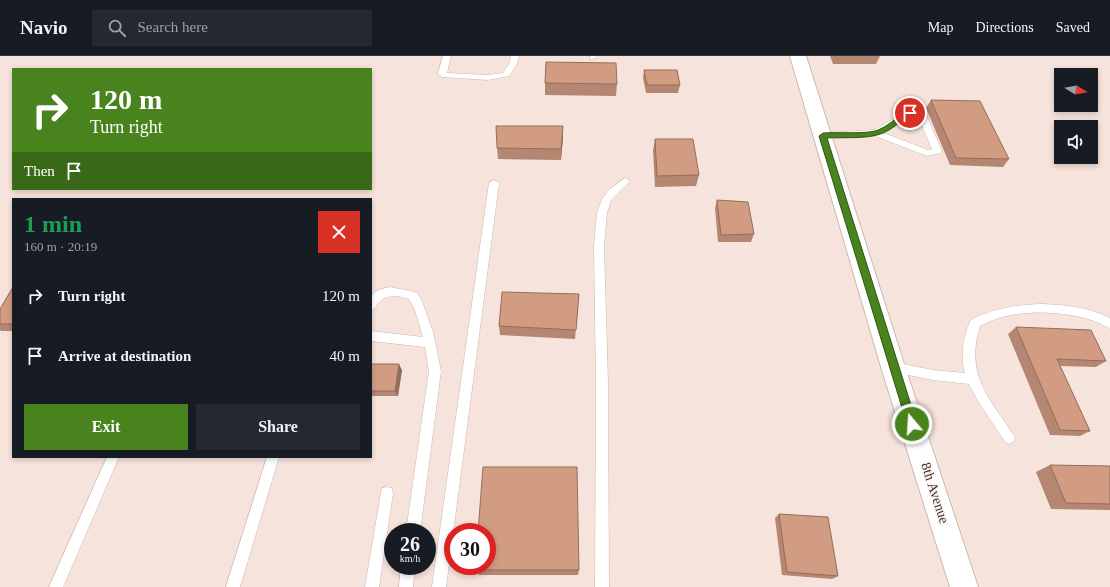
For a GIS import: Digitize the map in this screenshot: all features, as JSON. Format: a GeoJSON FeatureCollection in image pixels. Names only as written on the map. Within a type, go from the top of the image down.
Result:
{"type":"FeatureCollection","features":[{"type":"Feature","properties":{"kind":"street","name":"8th Avenue"},"geometry":{"type":"LineString","coordinates":[[798,56],[893,367],[959,567],[964,587]]}},
{"type":"Feature","properties":{"kind":"lane"},"geometry":{"type":"LineString","coordinates":[[447,56],[442,73],[445,75],[496,78],[510,71],[514,64],[515,56]]}},
{"type":"Feature","properties":{"kind":"lane"},"geometry":{"type":"LineString","coordinates":[[823,136],[876,133],[893,125],[908,114],[916,114],[924,119],[937,152],[931,154],[924,152],[876,133]]}},
{"type":"Feature","properties":{"kind":"lane"},"geometry":{"type":"LineString","coordinates":[[602,587],[602,384],[599,246],[602,213],[607,199],[613,190],[625,182]]}},
{"type":"Feature","properties":{"kind":"lane"},"geometry":{"type":"LineString","coordinates":[[439,587],[494,183]]}},
{"type":"Feature","properties":{"kind":"lane"},"geometry":{"type":"LineString","coordinates":[[372,303],[377,294],[383,292],[413,296],[421,309],[435,371],[414,523]]}},
{"type":"Feature","properties":{"kind":"lane"},"geometry":{"type":"LineString","coordinates":[[1008,438],[972,380],[968,349],[969,337],[975,323],[989,315],[1007,311],[1051,309],[1087,313],[1110,323]]}},
{"type":"Feature","properties":{"kind":"lane"},"geometry":{"type":"LineString","coordinates":[[372,336],[387,339],[429,342]]}},
{"type":"Feature","properties":{"kind":"lane"},"geometry":{"type":"LineString","coordinates":[[893,367],[933,375],[972,380]]}},
{"type":"Feature","properties":{"kind":"lane"},"geometry":{"type":"LineString","coordinates":[[56,587],[113,458]]}},
{"type":"Feature","properties":{"kind":"lane"},"geometry":{"type":"LineString","coordinates":[[233,587],[273,458]]}},
{"type":"Feature","properties":{"kind":"lane"},"geometry":{"type":"LineString","coordinates":[[372,587],[387,493]]}},
{"type":"Feature","properties":{"kind":"lane"},"geometry":{"type":"LineString","coordinates":[[406,587],[407,575]]}},
{"type":"Feature","properties":{"kind":"building"},"geometry":{"type":"Polygon","coordinates":[[[546,62],[616,63],[617,84],[545,83],[546,62]]]}},
{"type":"Feature","properties":{"kind":"building"},"geometry":{"type":"Polygon","coordinates":[[[644,70],[677,70],[680,85],[647,85],[644,70]]]}},
{"type":"Feature","properties":{"kind":"building"},"geometry":{"type":"Polygon","coordinates":[[[931,100],[980,101],[1009,159],[956,158],[931,100]]]}},
{"type":"Feature","properties":{"kind":"building"},"geometry":{"type":"Polygon","coordinates":[[[496,126],[563,126],[561,149],[497,148],[496,126]]]}},
{"type":"Feature","properties":{"kind":"building"},"geometry":{"type":"Polygon","coordinates":[[[655,139],[693,139],[699,175],[657,176],[655,139]]]}},
{"type":"Feature","properties":{"kind":"building"},"geometry":{"type":"Polygon","coordinates":[[[717,200],[748,202],[754,234],[721,235],[717,200]]]}},
{"type":"Feature","properties":{"kind":"building"},"geometry":{"type":"Polygon","coordinates":[[[12,289],[12,324],[0,324],[0,309],[12,289]]]}},
{"type":"Feature","properties":{"kind":"building"},"geometry":{"type":"Polygon","coordinates":[[[502,292],[579,294],[576,330],[499,326],[502,292]]]}},
{"type":"Feature","properties":{"kind":"building"},"geometry":{"type":"Polygon","coordinates":[[[1016,327],[1091,330],[1106,361],[1057,359],[1090,431],[1060,430],[1016,327]]]}},
{"type":"Feature","properties":{"kind":"building"},"geometry":{"type":"Polygon","coordinates":[[[372,364],[399,364],[395,391],[372,391],[372,364]]]}},
{"type":"Feature","properties":{"kind":"building"},"geometry":{"type":"Polygon","coordinates":[[[1050,465],[1110,466],[1110,504],[1066,503],[1050,465]]]}},
{"type":"Feature","properties":{"kind":"building"},"geometry":{"type":"Polygon","coordinates":[[[483,467],[577,467],[579,570],[496,570],[496,523],[479,523],[483,467]]]}},
{"type":"Feature","properties":{"kind":"building"},"geometry":{"type":"Polygon","coordinates":[[[779,514],[828,517],[838,576],[787,572],[779,514]]]}},
{"type":"Feature","properties":{"kind":"route"},"geometry":{"type":"LineString","coordinates":[[910,113],[893,125],[876,133],[823,136],[893,367],[912,424]]}}]}
